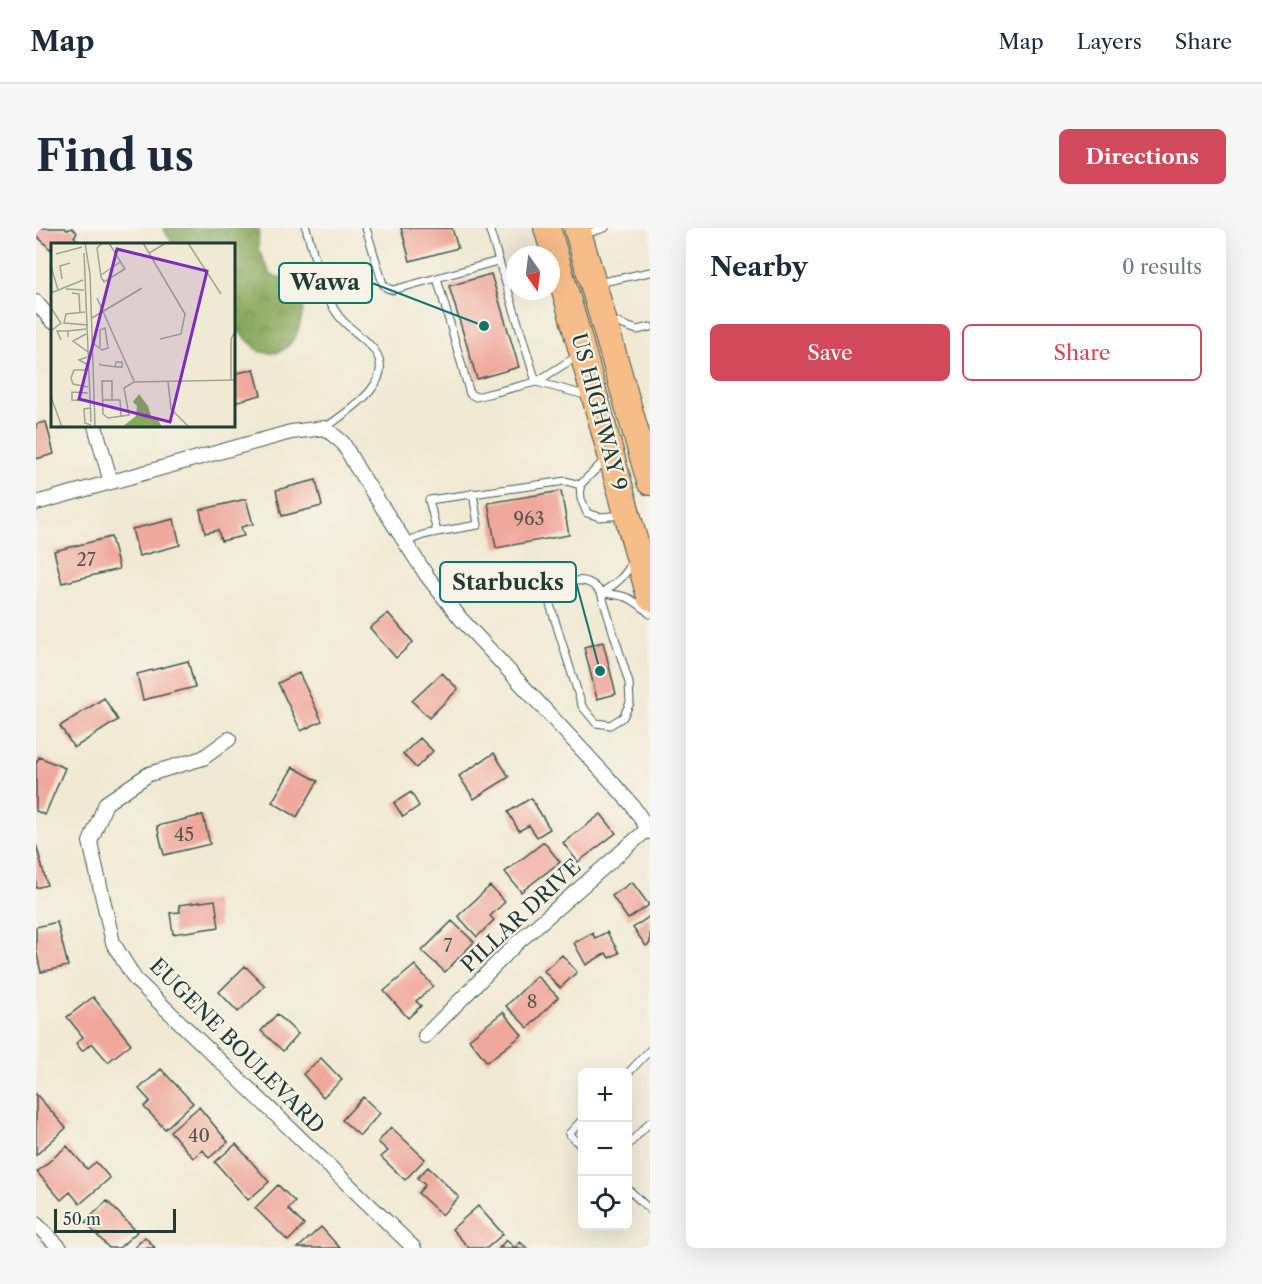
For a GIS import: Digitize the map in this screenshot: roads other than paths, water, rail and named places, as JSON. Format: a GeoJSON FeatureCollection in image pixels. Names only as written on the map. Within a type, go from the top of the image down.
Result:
{"type":"FeatureCollection","features":[{"type":"Feature","properties":{"kind":"highway","name":"US HIGHWAY 9"},"geometry":{"type":"LineString","coordinates":[[547,228],[584,352],[594,397],[650,597]]}},
{"type":"Feature","properties":{"kind":"highway","name":"US HIGHWAY 9"},"geometry":{"type":"LineString","coordinates":[[578,232],[602,317],[639,429],[648,467]]}},
{"type":"Feature","properties":{"kind":"street"},"geometry":{"type":"LineString","coordinates":[[36,302],[51,320]]}},
{"type":"Feature","properties":{"kind":"street"},"geometry":{"type":"LineString","coordinates":[[96,428],[111,482]]}},
{"type":"Feature","properties":{"kind":"street"},"geometry":{"type":"LineString","coordinates":[[36,503],[291,432],[325,428],[343,443],[427,576],[443,596],[610,780],[650,829]]}},
{"type":"Feature","properties":{"kind":"street","name":"EUGENE BOULEVARD"},"geometry":{"type":"LineString","coordinates":[[229,739],[203,758],[149,774],[106,803],[90,842],[113,942],[135,979],[414,1248]]}},
{"type":"Feature","properties":{"kind":"street","name":"PILLAR DRIVE"},"geometry":{"type":"LineString","coordinates":[[425,1036],[517,943],[650,829]]}},
{"type":"Feature","properties":{"kind":"street"},"geometry":{"type":"LineString","coordinates":[[36,1224],[60,1248]]}},
{"type":"Feature","properties":{"kind":"lane"},"geometry":{"type":"LineString","coordinates":[[306,228],[330,303],[340,318],[376,352],[381,368],[376,384],[365,397],[325,428]]}},
{"type":"Feature","properties":{"kind":"lane"},"geometry":{"type":"LineString","coordinates":[[366,228],[383,284],[393,290],[498,261]]}},
{"type":"Feature","properties":{"kind":"lane"},"geometry":{"type":"LineString","coordinates":[[489,228],[536,382]]}},
{"type":"Feature","properties":{"kind":"lane"},"geometry":{"type":"LineString","coordinates":[[578,232],[605,228]]}},
{"type":"Feature","properties":{"kind":"lane"},"geometry":{"type":"LineString","coordinates":[[592,284],[650,272]]}},
{"type":"Feature","properties":{"kind":"lane"},"geometry":{"type":"LineString","coordinates":[[437,278],[470,394],[476,397],[536,382],[584,352]]}},
{"type":"Feature","properties":{"kind":"lane"},"geometry":{"type":"LineString","coordinates":[[602,317],[637,330],[650,327]]}},
{"type":"Feature","properties":{"kind":"lane"},"geometry":{"type":"LineString","coordinates":[[536,382],[594,397]]}},
{"type":"Feature","properties":{"kind":"lane"},"geometry":{"type":"LineString","coordinates":[[610,455],[580,484],[581,499],[587,513],[600,517],[627,514]]}},
{"type":"Feature","properties":{"kind":"lane"},"geometry":{"type":"LineString","coordinates":[[437,531],[429,500],[566,482],[580,484]]}},
{"type":"Feature","properties":{"kind":"lane"},"geometry":{"type":"LineString","coordinates":[[406,542],[437,531],[478,525],[473,493]]}},
{"type":"Feature","properties":{"kind":"lane"},"geometry":{"type":"LineString","coordinates":[[601,593],[615,584],[630,569],[636,547]]}},
{"type":"Feature","properties":{"kind":"lane"},"geometry":{"type":"LineString","coordinates":[[443,596],[475,579],[493,578],[548,598]]}},
{"type":"Feature","properties":{"kind":"lane"},"geometry":{"type":"LineString","coordinates":[[583,580],[594,584],[601,593],[629,683],[630,703],[623,717],[610,725],[596,723],[582,706],[548,598],[561,585],[583,580]]}},
{"type":"Feature","properties":{"kind":"lane"},"geometry":{"type":"LineString","coordinates":[[601,593],[635,600],[650,614]]}},
{"type":"Feature","properties":{"kind":"lane"},"geometry":{"type":"LineString","coordinates":[[632,1068],[650,1050]]}},
{"type":"Feature","properties":{"kind":"lane"},"geometry":{"type":"LineString","coordinates":[[632,1140],[650,1122]]}},
{"type":"Feature","properties":{"kind":"lane"},"geometry":{"type":"LineString","coordinates":[[578,1124],[569,1134],[578,1143]]}},
{"type":"Feature","properties":{"kind":"lane"},"geometry":{"type":"LineString","coordinates":[[632,1193],[650,1210]]}},
{"type":"Feature","properties":{"kind":"place","name":"Wawa"},"geometry":{"type":"Point","coordinates":[484,326]}},
{"type":"Feature","properties":{"kind":"place","name":"Starbucks"},"geometry":{"type":"Point","coordinates":[600,671]}}]}
